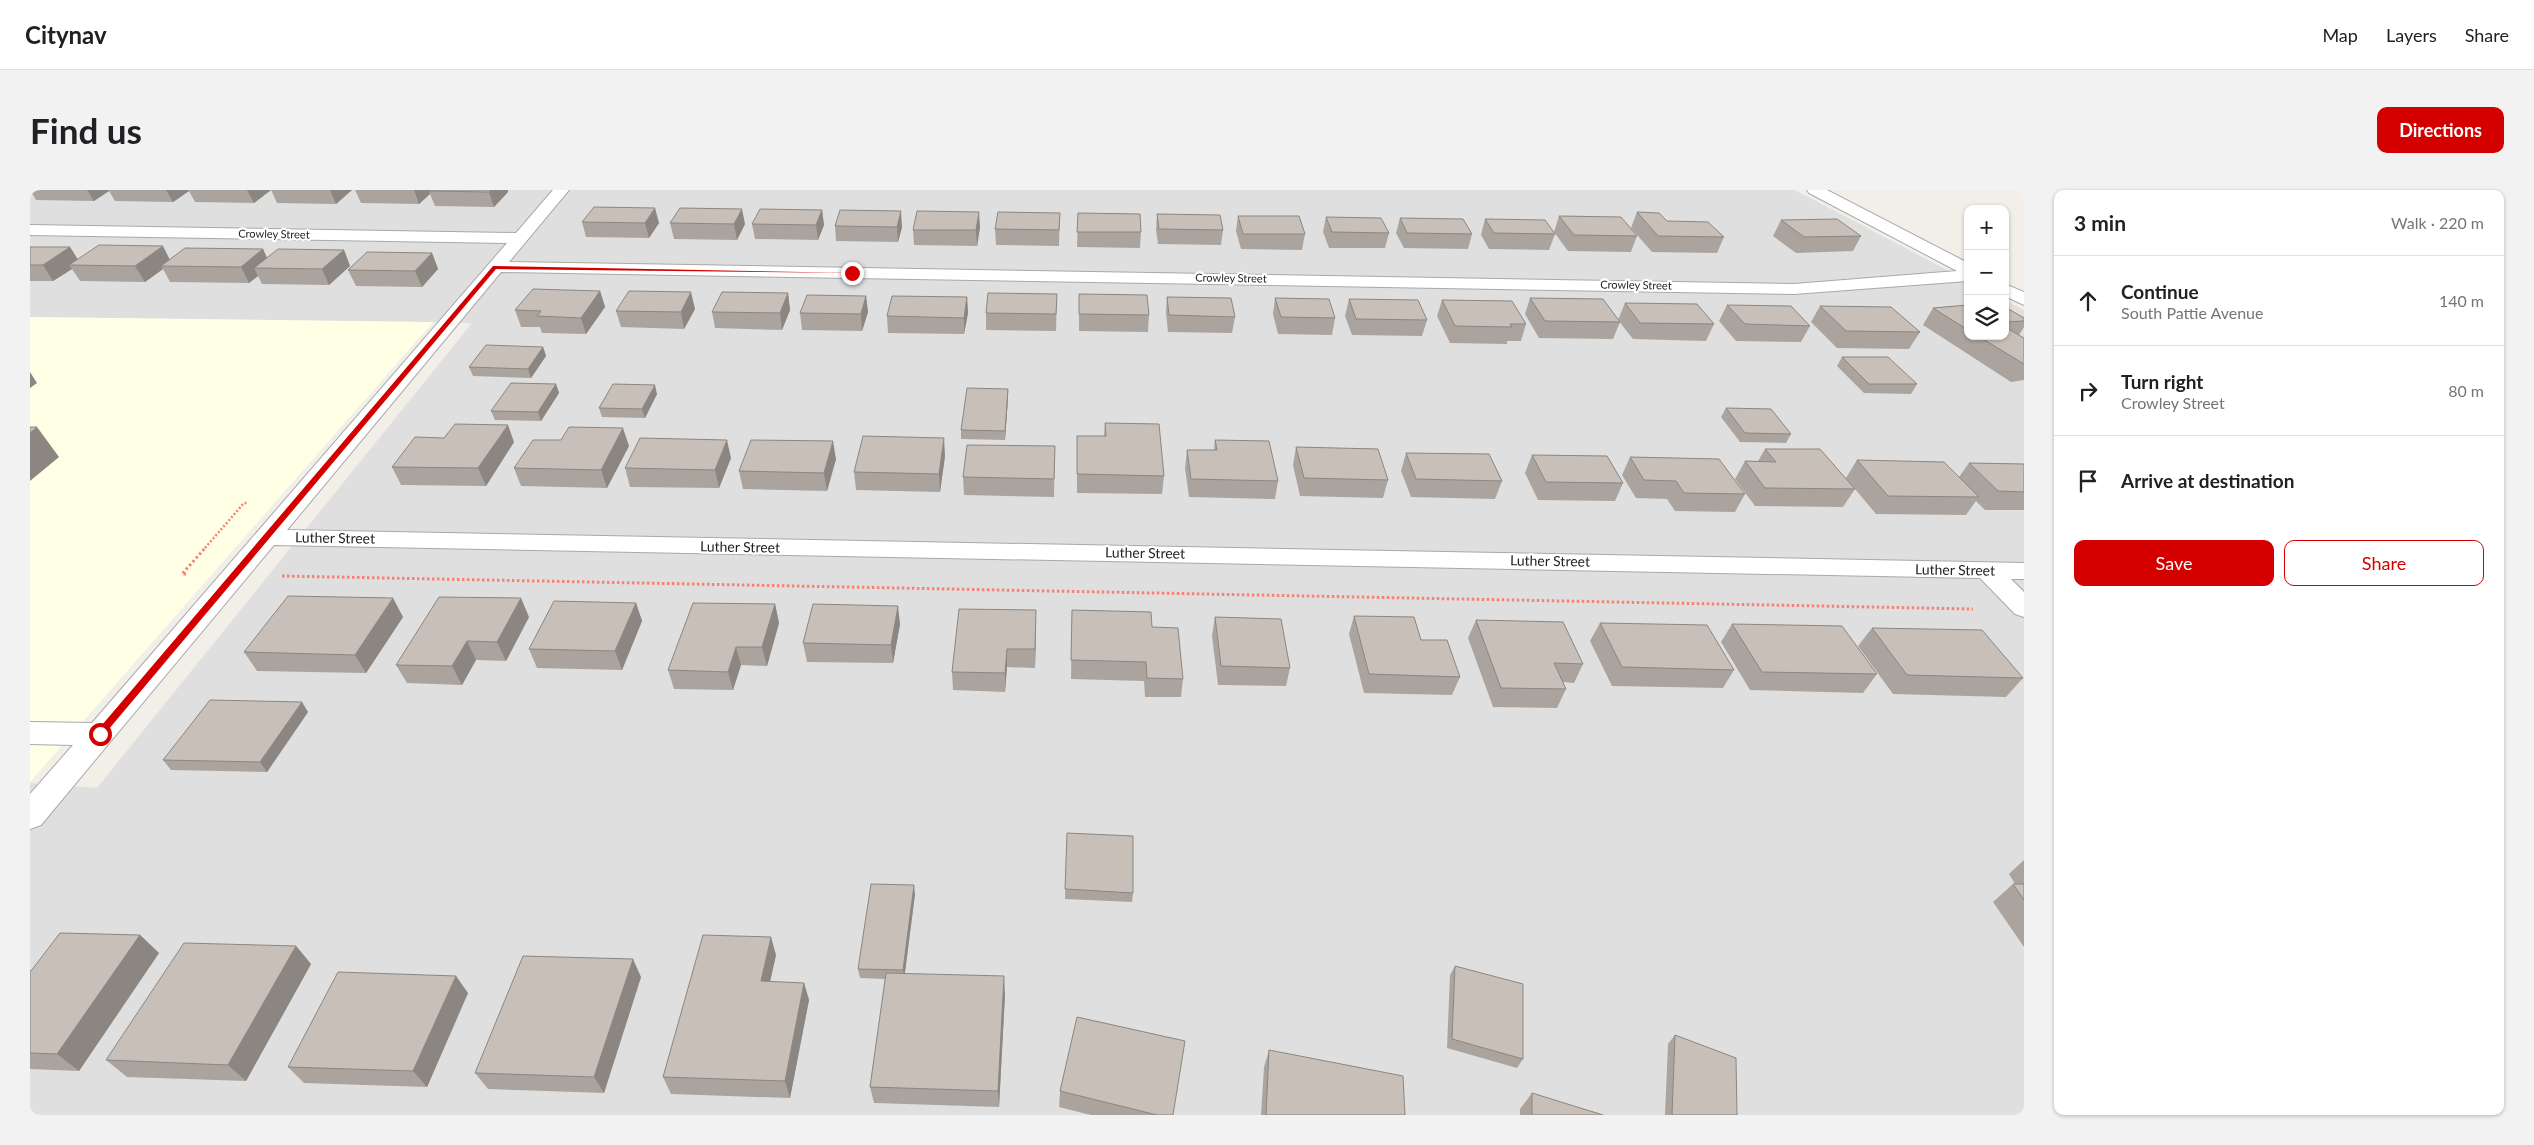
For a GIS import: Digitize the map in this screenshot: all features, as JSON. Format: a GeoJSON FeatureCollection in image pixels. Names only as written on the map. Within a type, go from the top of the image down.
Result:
{"type":"FeatureCollection","features":[{"type":"Feature","properties":{"kind":"street"},"geometry":{"type":"LineString","coordinates":[[30,816],[561,190]]}},
{"type":"Feature","properties":{"kind":"street"},"geometry":{"type":"LineString","coordinates":[[1815,190],[1964,268]]}},
{"type":"Feature","properties":{"kind":"street","name":"Crowley Street"},"geometry":{"type":"LineString","coordinates":[[30,230],[519,238]]}},
{"type":"Feature","properties":{"kind":"street","name":"Crowley Street"},"geometry":{"type":"LineString","coordinates":[[495,267],[1794,289],[1964,276]]}},
{"type":"Feature","properties":{"kind":"street"},"geometry":{"type":"LineString","coordinates":[[2009,291],[2024,299]]}},
{"type":"Feature","properties":{"kind":"street","name":"Luther Street"},"geometry":{"type":"LineString","coordinates":[[266,537],[1355,556],[2024,571]]}},
{"type":"Feature","properties":{"kind":"street"},"geometry":{"type":"LineString","coordinates":[[1988,571],[2024,608]]}},
{"type":"Feature","properties":{"kind":"street"},"geometry":{"type":"LineString","coordinates":[[30,733],[100,734]]}},
{"type":"Feature","properties":{"kind":"shaded area"},"geometry":{"type":"Polygon","coordinates":[[[30,190],[1795,190],[1964,279],[1964,340],[2009,340],[2009,302],[2024,310],[2024,1115],[30,1115],[30,783],[97,788],[472,323],[30,317],[30,190]]]}},
{"type":"Feature","properties":{"kind":"shaded area"},"geometry":{"type":"Polygon","coordinates":[[[30,317],[433,322],[30,782],[30,317]]]}},
{"type":"Feature","properties":{"kind":"building"},"geometry":{"type":"Polygon","coordinates":[[[430,190],[491,190],[489,192],[430,190]]]}},
{"type":"Feature","properties":{"kind":"building"},"geometry":{"type":"Polygon","coordinates":[[[594,207],[655,208],[645,223],[582,222],[594,207]]]}},
{"type":"Feature","properties":{"kind":"building"},"geometry":{"type":"Polygon","coordinates":[[[680,208],[742,209],[734,224],[670,223],[680,208]]]}},
{"type":"Feature","properties":{"kind":"building"},"geometry":{"type":"Polygon","coordinates":[[[760,209],[822,210],[816,225],[752,224],[760,209]]]}},
{"type":"Feature","properties":{"kind":"building"},"geometry":{"type":"Polygon","coordinates":[[[840,210],[901,211],[897,227],[835,226],[840,210]]]}},
{"type":"Feature","properties":{"kind":"building"},"geometry":{"type":"Polygon","coordinates":[[[917,211],[979,212],[976,230],[913,230],[917,211]]]}},
{"type":"Feature","properties":{"kind":"building"},"geometry":{"type":"Polygon","coordinates":[[[998,212],[1060,213],[1059,230],[995,229],[998,212]]]}},
{"type":"Feature","properties":{"kind":"building"},"geometry":{"type":"Polygon","coordinates":[[[1637,212],[1659,213],[1667,221],[1708,222],[1724,237],[1658,236],[1637,212]]]}},
{"type":"Feature","properties":{"kind":"building"},"geometry":{"type":"Polygon","coordinates":[[[1078,213],[1140,214],[1141,232],[1077,232],[1078,213]]]}},
{"type":"Feature","properties":{"kind":"building"},"geometry":{"type":"Polygon","coordinates":[[[1157,214],[1220,215],[1223,230],[1159,229],[1157,214]]]}},
{"type":"Feature","properties":{"kind":"building"},"geometry":{"type":"Polygon","coordinates":[[[1238,216],[1299,216],[1305,234],[1243,234],[1238,216]]]}},
{"type":"Feature","properties":{"kind":"building"},"geometry":{"type":"Polygon","coordinates":[[[1559,216],[1621,217],[1637,236],[1574,235],[1559,216]]]}},
{"type":"Feature","properties":{"kind":"building"},"geometry":{"type":"Polygon","coordinates":[[[1326,217],[1381,218],[1389,233],[1332,232],[1326,217]]]}},
{"type":"Feature","properties":{"kind":"building"},"geometry":{"type":"Polygon","coordinates":[[[1400,218],[1463,219],[1472,234],[1407,233],[1400,218]]]}},
{"type":"Feature","properties":{"kind":"building"},"geometry":{"type":"Polygon","coordinates":[[[1485,219],[1545,220],[1555,234],[1494,233],[1485,219]]]}},
{"type":"Feature","properties":{"kind":"building"},"geometry":{"type":"Polygon","coordinates":[[[1837,219],[1861,236],[1804,237],[1781,220],[1837,219]]]}},
{"type":"Feature","properties":{"kind":"building"},"geometry":{"type":"Polygon","coordinates":[[[99,245],[163,246],[135,266],[69,265],[99,245]]]}},
{"type":"Feature","properties":{"kind":"building"},"geometry":{"type":"Polygon","coordinates":[[[30,247],[70,247],[43,265],[30,265],[30,247]]]}},
{"type":"Feature","properties":{"kind":"building"},"geometry":{"type":"Polygon","coordinates":[[[185,248],[263,249],[241,267],[161,266],[185,248]]]}},
{"type":"Feature","properties":{"kind":"building"},"geometry":{"type":"Polygon","coordinates":[[[278,249],[344,250],[322,269],[254,268],[278,249]]]}},
{"type":"Feature","properties":{"kind":"building"},"geometry":{"type":"Polygon","coordinates":[[[367,252],[432,253],[415,271],[348,270],[367,252]]]}},
{"type":"Feature","properties":{"kind":"building"},"geometry":{"type":"Polygon","coordinates":[[[533,289],[600,291],[581,318],[537,316],[541,311],[515,310],[533,289]]]}},
{"type":"Feature","properties":{"kind":"building"},"geometry":{"type":"Polygon","coordinates":[[[629,291],[691,292],[681,312],[616,311],[629,291]]]}},
{"type":"Feature","properties":{"kind":"building"},"geometry":{"type":"Polygon","coordinates":[[[722,292],[788,293],[780,313],[712,312],[722,292]]]}},
{"type":"Feature","properties":{"kind":"building"},"geometry":{"type":"Polygon","coordinates":[[[988,293],[1057,294],[1056,314],[986,313],[988,293]]]}},
{"type":"Feature","properties":{"kind":"building"},"geometry":{"type":"Polygon","coordinates":[[[1079,294],[1147,295],[1149,315],[1079,314],[1079,294]]]}},
{"type":"Feature","properties":{"kind":"building"},"geometry":{"type":"Polygon","coordinates":[[[807,295],[866,296],[861,314],[800,313],[807,295]]]}},
{"type":"Feature","properties":{"kind":"building"},"geometry":{"type":"Polygon","coordinates":[[[892,296],[967,297],[964,318],[887,316],[892,296]]]}},
{"type":"Feature","properties":{"kind":"building"},"geometry":{"type":"Polygon","coordinates":[[[1167,297],[1231,298],[1235,317],[1169,315],[1167,297]]]}},
{"type":"Feature","properties":{"kind":"building"},"geometry":{"type":"Polygon","coordinates":[[[1275,298],[1329,299],[1335,318],[1281,317],[1275,298]]]}},
{"type":"Feature","properties":{"kind":"building"},"geometry":{"type":"Polygon","coordinates":[[[1530,298],[1603,299],[1620,322],[1545,321],[1530,298]]]}},
{"type":"Feature","properties":{"kind":"building"},"geometry":{"type":"Polygon","coordinates":[[[1349,299],[1418,300],[1427,320],[1356,319],[1349,299]]]}},
{"type":"Feature","properties":{"kind":"building"},"geometry":{"type":"Polygon","coordinates":[[[1442,300],[1512,301],[1526,324],[1510,324],[1512,327],[1455,326],[1442,300]]]}},
{"type":"Feature","properties":{"kind":"building"},"geometry":{"type":"Polygon","coordinates":[[[1625,303],[1697,304],[1714,324],[1640,323],[1625,303]]]}},
{"type":"Feature","properties":{"kind":"building"},"geometry":{"type":"Polygon","coordinates":[[[1727,305],[1791,306],[1810,326],[1745,324],[1727,305]]]}},
{"type":"Feature","properties":{"kind":"building"},"geometry":{"type":"Polygon","coordinates":[[[1964,305],[1964,327],[1933,308],[1964,305]]]}},
{"type":"Feature","properties":{"kind":"building"},"geometry":{"type":"Polygon","coordinates":[[[1820,306],[1891,307],[1920,332],[1846,331],[1820,306]]]}},
{"type":"Feature","properties":{"kind":"building"},"geometry":{"type":"Polygon","coordinates":[[[2009,309],[2024,318],[2024,321],[2009,322],[2009,309]]]}},
{"type":"Feature","properties":{"kind":"building"},"geometry":{"type":"Polygon","coordinates":[[[2009,329],[2024,338],[2024,364],[1985,340],[2009,340],[2009,329]]]}},
{"type":"Feature","properties":{"kind":"building"},"geometry":{"type":"Polygon","coordinates":[[[486,345],[543,347],[528,369],[469,367],[486,345]]]}},
{"type":"Feature","properties":{"kind":"building"},"geometry":{"type":"Polygon","coordinates":[[[1842,357],[1888,357],[1917,384],[1869,384],[1842,357]]]}},
{"type":"Feature","properties":{"kind":"building"},"geometry":{"type":"Polygon","coordinates":[[[511,383],[556,384],[538,412],[491,411],[511,383]]]}},
{"type":"Feature","properties":{"kind":"building"},"geometry":{"type":"Polygon","coordinates":[[[613,384],[655,385],[642,409],[599,408],[613,384]]]}},
{"type":"Feature","properties":{"kind":"building"},"geometry":{"type":"Polygon","coordinates":[[[967,388],[1008,389],[1005,431],[961,430],[967,388]]]}},
{"type":"Feature","properties":{"kind":"building"},"geometry":{"type":"Polygon","coordinates":[[[1726,408],[1771,409],[1791,434],[1745,433],[1726,408]]]}},
{"type":"Feature","properties":{"kind":"building"},"geometry":{"type":"Polygon","coordinates":[[[1105,423],[1159,424],[1164,476],[1077,474],[1077,436],[1106,436],[1105,423]]]}},
{"type":"Feature","properties":{"kind":"building"},"geometry":{"type":"Polygon","coordinates":[[[455,424],[508,425],[478,468],[392,467],[415,437],[444,438],[455,424]]]}},
{"type":"Feature","properties":{"kind":"building"},"geometry":{"type":"Polygon","coordinates":[[[30,427],[37,427],[30,433],[30,427]]]}},
{"type":"Feature","properties":{"kind":"building"},"geometry":{"type":"Polygon","coordinates":[[[569,427],[623,428],[601,470],[514,468],[533,440],[561,440],[569,427]]]}},
{"type":"Feature","properties":{"kind":"building"},"geometry":{"type":"Polygon","coordinates":[[[863,436],[944,438],[939,474],[854,472],[863,436]]]}},
{"type":"Feature","properties":{"kind":"building"},"geometry":{"type":"Polygon","coordinates":[[[640,438],[727,440],[715,470],[625,468],[640,438]]]}},
{"type":"Feature","properties":{"kind":"building"},"geometry":{"type":"Polygon","coordinates":[[[751,440],[833,441],[824,473],[739,471],[751,440]]]}},
{"type":"Feature","properties":{"kind":"building"},"geometry":{"type":"Polygon","coordinates":[[[1215,440],[1269,441],[1278,481],[1191,479],[1187,450],[1217,450],[1215,440]]]}},
{"type":"Feature","properties":{"kind":"building"},"geometry":{"type":"Polygon","coordinates":[[[967,445],[1055,446],[1054,479],[963,477],[967,445]]]}},
{"type":"Feature","properties":{"kind":"building"},"geometry":{"type":"Polygon","coordinates":[[[1296,447],[1378,449],[1388,480],[1304,478],[1296,447]]]}},
{"type":"Feature","properties":{"kind":"building"},"geometry":{"type":"Polygon","coordinates":[[[1765,449],[1820,449],[1855,489],[1765,488],[1745,461],[1776,462],[1765,449]]]}},
{"type":"Feature","properties":{"kind":"building"},"geometry":{"type":"Polygon","coordinates":[[[1406,453],[1489,454],[1502,481],[1416,479],[1406,453]]]}},
{"type":"Feature","properties":{"kind":"building"},"geometry":{"type":"Polygon","coordinates":[[[1532,455],[1607,456],[1623,483],[1546,482],[1532,455]]]}},
{"type":"Feature","properties":{"kind":"building"},"geometry":{"type":"Polygon","coordinates":[[[1630,457],[1719,459],[1745,494],[1684,493],[1676,481],[1644,480],[1630,457]]]}},
{"type":"Feature","properties":{"kind":"building"},"geometry":{"type":"Polygon","coordinates":[[[1857,460],[1944,462],[1979,497],[1888,496],[1857,460]]]}},
{"type":"Feature","properties":{"kind":"building"},"geometry":{"type":"Polygon","coordinates":[[[1969,463],[2024,464],[2024,492],[1998,491],[1969,463]]]}},
{"type":"Feature","properties":{"kind":"building"},"geometry":{"type":"Polygon","coordinates":[[[288,596],[393,598],[355,655],[244,652],[288,596]]]}},
{"type":"Feature","properties":{"kind":"building"},"geometry":{"type":"Polygon","coordinates":[[[439,597],[521,598],[497,642],[467,641],[452,666],[396,665],[439,597]]]}},
{"type":"Feature","properties":{"kind":"building"},"geometry":{"type":"Polygon","coordinates":[[[554,601],[636,603],[615,651],[529,649],[554,601]]]}},
{"type":"Feature","properties":{"kind":"building"},"geometry":{"type":"Polygon","coordinates":[[[693,603],[775,604],[762,647],[736,647],[728,672],[668,670],[693,603]]]}},
{"type":"Feature","properties":{"kind":"building"},"geometry":{"type":"Polygon","coordinates":[[[813,604],[898,606],[891,645],[803,643],[813,604]]]}},
{"type":"Feature","properties":{"kind":"building"},"geometry":{"type":"Polygon","coordinates":[[[959,609],[1036,610],[1035,649],[1007,649],[1005,673],[952,672],[959,609]]]}},
{"type":"Feature","properties":{"kind":"building"},"geometry":{"type":"Polygon","coordinates":[[[1072,610],[1151,612],[1152,627],[1178,628],[1183,679],[1147,678],[1146,662],[1071,660],[1072,610]]]}},
{"type":"Feature","properties":{"kind":"building"},"geometry":{"type":"Polygon","coordinates":[[[1354,616],[1414,617],[1421,640],[1447,640],[1460,677],[1369,674],[1354,616]]]}},
{"type":"Feature","properties":{"kind":"building"},"geometry":{"type":"Polygon","coordinates":[[[1215,617],[1281,619],[1290,668],[1221,666],[1215,617]]]}},
{"type":"Feature","properties":{"kind":"building"},"geometry":{"type":"Polygon","coordinates":[[[1476,620],[1563,622],[1583,664],[1554,663],[1566,689],[1501,688],[1476,620]]]}},
{"type":"Feature","properties":{"kind":"building"},"geometry":{"type":"Polygon","coordinates":[[[1600,623],[1707,625],[1734,670],[1622,667],[1600,623]]]}},
{"type":"Feature","properties":{"kind":"building"},"geometry":{"type":"Polygon","coordinates":[[[1732,624],[1842,626],[1877,674],[1762,672],[1732,624]]]}},
{"type":"Feature","properties":{"kind":"building"},"geometry":{"type":"Polygon","coordinates":[[[1872,628],[1982,630],[2023,678],[1907,675],[1872,628]]]}},
{"type":"Feature","properties":{"kind":"building"},"geometry":{"type":"Polygon","coordinates":[[[210,700],[302,702],[260,762],[163,760],[210,700]]]}},
{"type":"Feature","properties":{"kind":"building"},"geometry":{"type":"Polygon","coordinates":[[[1067,833],[1133,836],[1133,893],[1065,889],[1067,833]]]}},
{"type":"Feature","properties":{"kind":"building"},"geometry":{"type":"Polygon","coordinates":[[[871,884],[914,885],[903,970],[858,969],[871,884]]]}},
{"type":"Feature","properties":{"kind":"building"},"geometry":{"type":"Polygon","coordinates":[[[2013,884],[2024,884],[2024,900],[2013,884]]]}},
{"type":"Feature","properties":{"kind":"building"},"geometry":{"type":"Polygon","coordinates":[[[60,933],[140,935],[57,1054],[30,1053],[30,971],[60,933]]]}},
{"type":"Feature","properties":{"kind":"building"},"geometry":{"type":"Polygon","coordinates":[[[703,935],[771,937],[761,981],[804,983],[785,1081],[663,1077],[703,935]]]}},
{"type":"Feature","properties":{"kind":"building"},"geometry":{"type":"Polygon","coordinates":[[[184,943],[296,946],[228,1065],[106,1060],[184,943]]]}},
{"type":"Feature","properties":{"kind":"building"},"geometry":{"type":"Polygon","coordinates":[[[523,956],[633,959],[594,1077],[475,1073],[523,956]]]}},
{"type":"Feature","properties":{"kind":"building"},"geometry":{"type":"Polygon","coordinates":[[[1455,966],[1523,984],[1523,1059],[1452,1039],[1455,966]]]}},
{"type":"Feature","properties":{"kind":"building"},"geometry":{"type":"Polygon","coordinates":[[[338,972],[456,976],[413,1071],[288,1067],[338,972]]]}},
{"type":"Feature","properties":{"kind":"building"},"geometry":{"type":"Polygon","coordinates":[[[886,973],[1004,976],[998,1091],[870,1087],[886,973]]]}},
{"type":"Feature","properties":{"kind":"building"},"geometry":{"type":"Polygon","coordinates":[[[1077,1017],[1185,1041],[1173,1115],[1157,1115],[1060,1091],[1077,1017]]]}},
{"type":"Feature","properties":{"kind":"building"},"geometry":{"type":"Polygon","coordinates":[[[1675,1035],[1736,1058],[1737,1115],[1672,1115],[1675,1035]]]}},
{"type":"Feature","properties":{"kind":"building"},"geometry":{"type":"Polygon","coordinates":[[[1269,1050],[1403,1076],[1405,1115],[1266,1115],[1269,1050]]]}},
{"type":"Feature","properties":{"kind":"building"},"geometry":{"type":"Polygon","coordinates":[[[1532,1093],[1603,1115],[1532,1115],[1532,1093]]]}},
{"type":"Feature","properties":{"kind":"route"},"geometry":{"type":"LineString","coordinates":[[100,734],[495,267],[852,273]]}}]}
